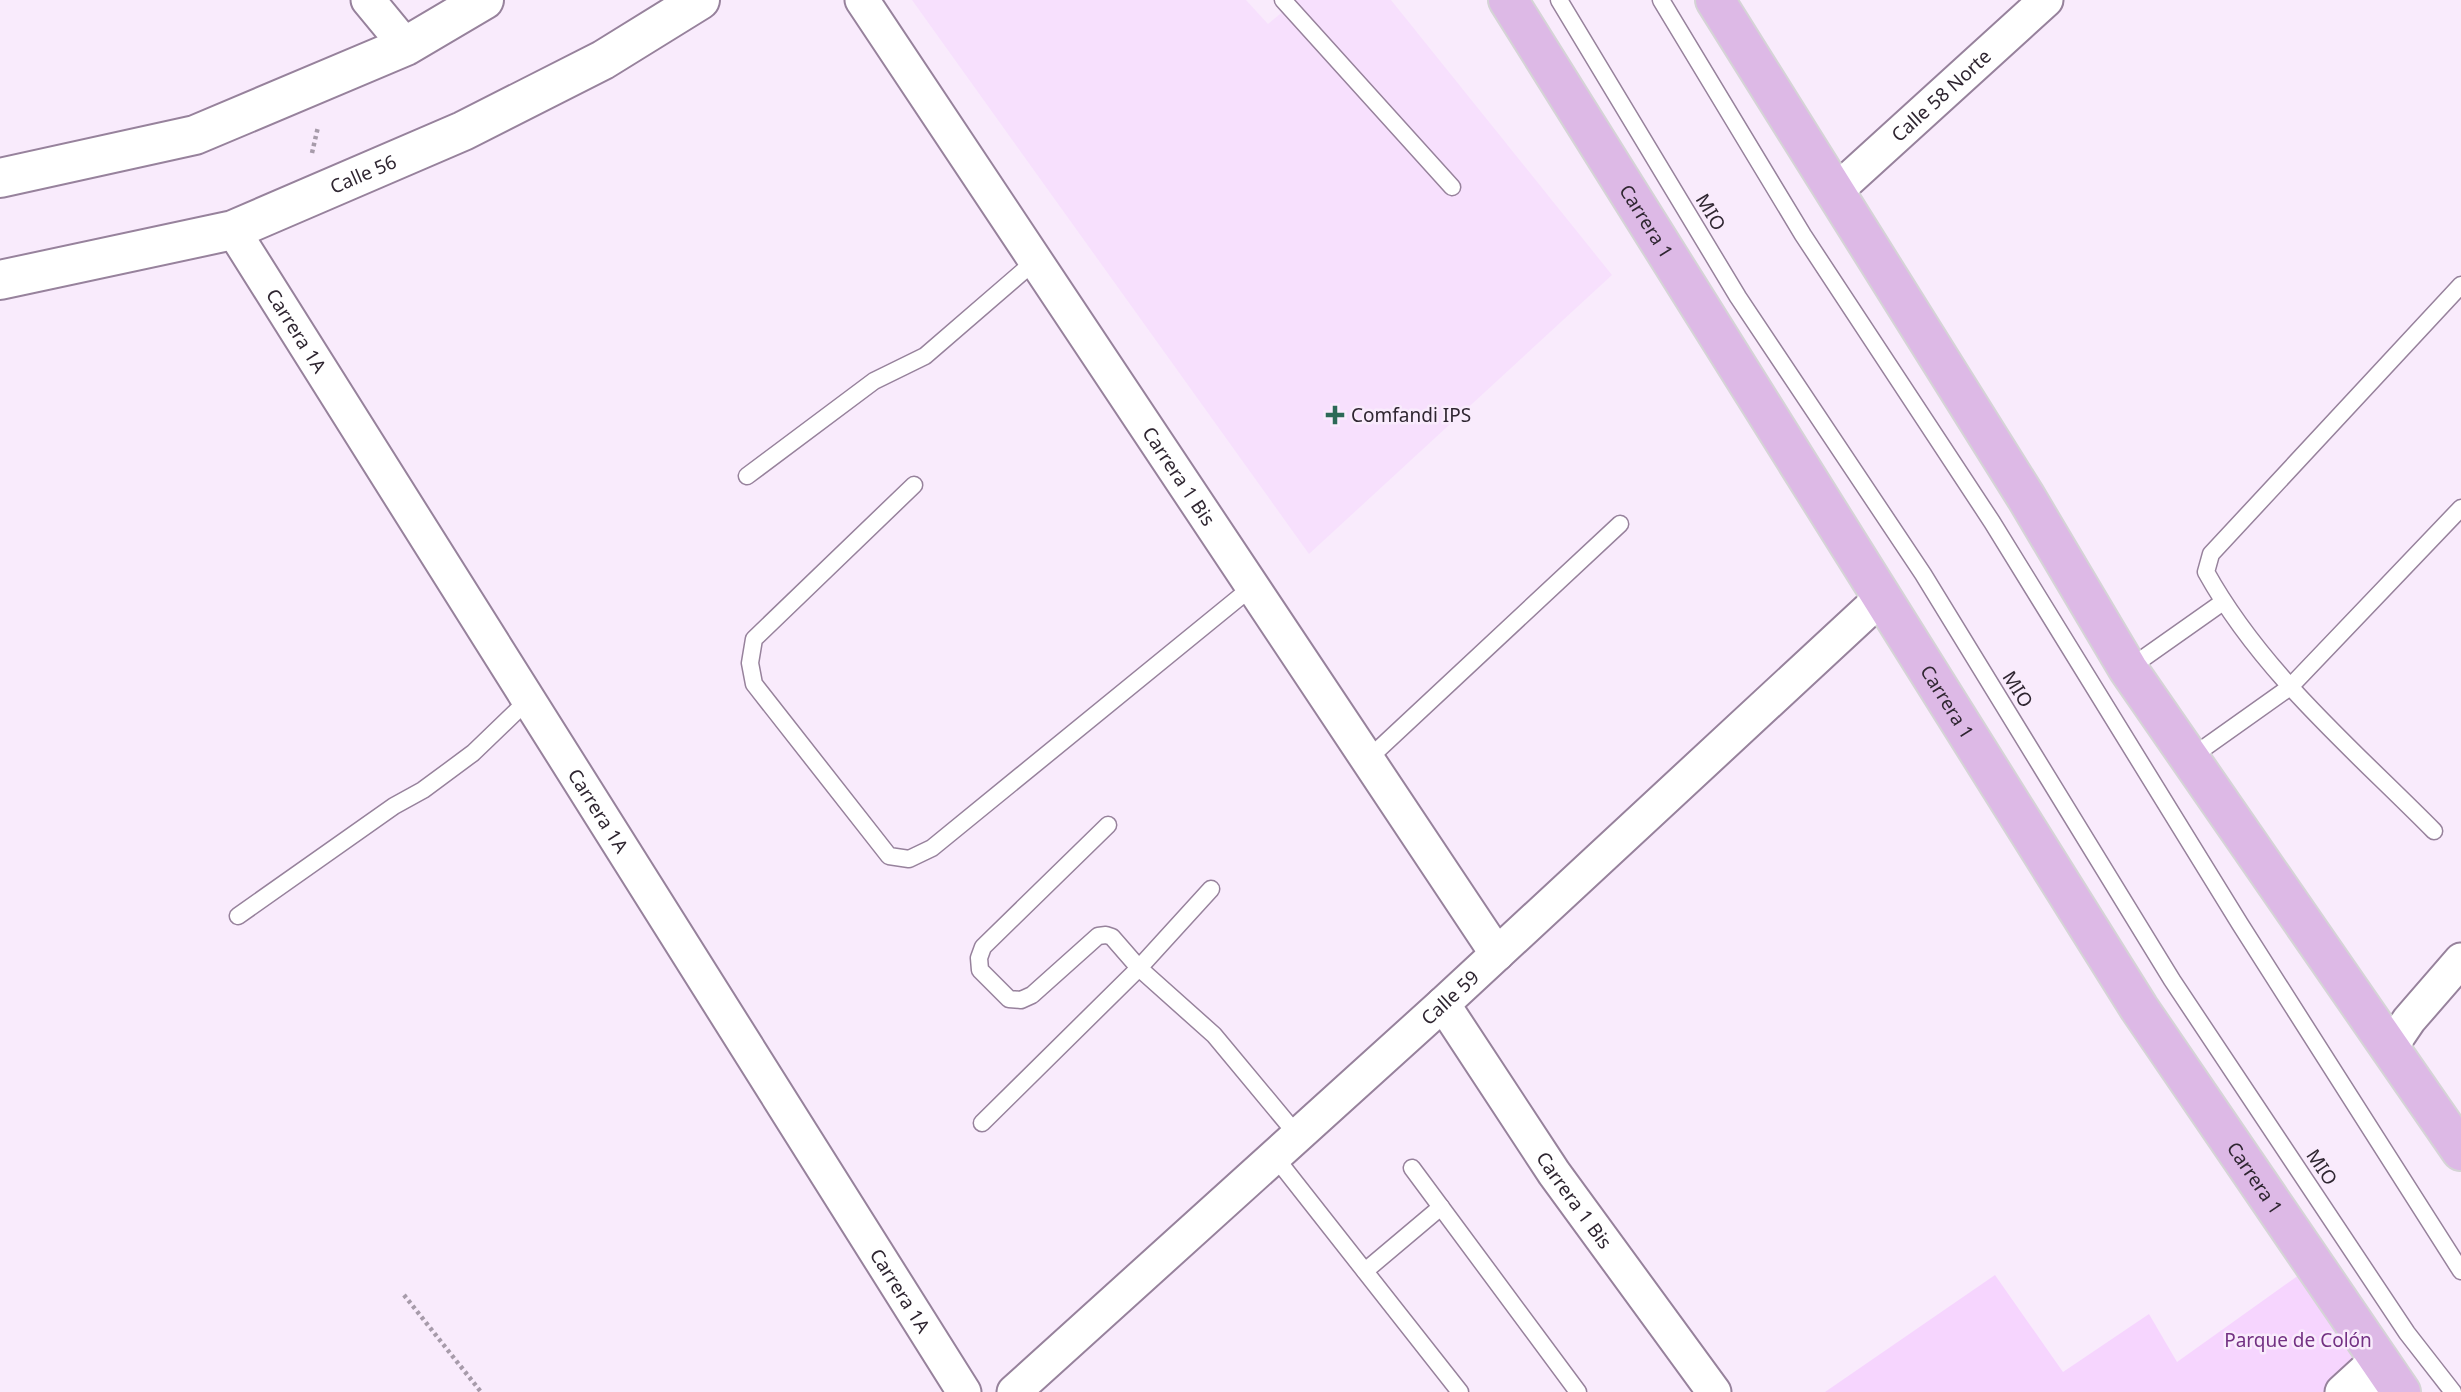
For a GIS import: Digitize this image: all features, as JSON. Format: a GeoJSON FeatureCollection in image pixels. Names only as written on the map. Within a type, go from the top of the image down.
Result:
{"type":"FeatureCollection","features":[{"type":"Feature","properties":{"kind":"main road","name":"Carrera 1"},"geometry":{"type":"LineString","coordinates":[[1508,0],[2139,1008],[2376,1376],[2401,1392]]}},
{"type":"Feature","properties":{"kind":"main road"},"geometry":{"type":"LineString","coordinates":[[1715,0],[2026,497],[2128,668],[2461,1151]]}},
{"type":"Feature","properties":{"kind":"street"},"geometry":{"type":"LineString","coordinates":[[368,0],[406,46]]}},
{"type":"Feature","properties":{"kind":"street"},"geometry":{"type":"LineString","coordinates":[[0,178],[195,135],[406,46],[484,0]]}},
{"type":"Feature","properties":{"kind":"street","name":"Calle 56"},"geometry":{"type":"LineString","coordinates":[[0,280],[233,230],[474,125],[603,60],[700,0]]}},
{"type":"Feature","properties":{"kind":"street","name":"Carrera 1 Bis"},"geometry":{"type":"LineString","coordinates":[[862,0],[1497,954]]}},
{"type":"Feature","properties":{"kind":"street","name":"Calle 58 Norte"},"geometry":{"type":"LineString","coordinates":[[1836,191],[2046,0]]}},
{"type":"Feature","properties":{"kind":"street","name":"Carrera 1A"},"geometry":{"type":"LineString","coordinates":[[233,230],[964,1392]]}},
{"type":"Feature","properties":{"kind":"street","name":"Calle 59"},"geometry":{"type":"LineString","coordinates":[[1014,1392],[1443,1004],[1881,598]]}},
{"type":"Feature","properties":{"kind":"street"},"geometry":{"type":"LineString","coordinates":[[2390,1048],[2409,1020],[2461,960]]}},
{"type":"Feature","properties":{"kind":"street","name":"Carrera 1 Bis"},"geometry":{"type":"LineString","coordinates":[[1443,1004],[1555,1173],[1714,1392]]}},
{"type":"Feature","properties":{"kind":"street"},"geometry":{"type":"LineString","coordinates":[[2342,1392],[2376,1376]]}},
{"type":"Feature","properties":{"kind":"lane"},"geometry":{"type":"LineString","coordinates":[[1283,0],[1452,187]]}},
{"type":"Feature","properties":{"kind":"lane","name":"MIO"},"geometry":{"type":"LineString","coordinates":[[1559,0],[1738,297],[1923,574],[2172,980],[2407,1333],[2454,1392]]}},
{"type":"Feature","properties":{"kind":"lane"},"geometry":{"type":"LineString","coordinates":[[1661,0],[1803,235],[1992,522],[2240,924],[2461,1270]]}},
{"type":"Feature","properties":{"kind":"lane"},"geometry":{"type":"LineString","coordinates":[[747,476],[874,381],[925,356],[1035,261]]}},
{"type":"Feature","properties":{"kind":"lane"},"geometry":{"type":"LineString","coordinates":[[2434,831],[2290,687],[2223,602],[2206,572],[2211,554],[2461,285]]}},
{"type":"Feature","properties":{"kind":"lane"},"geometry":{"type":"LineString","coordinates":[[914,485],[754,639],[750,663],[754,684],[889,856],[909,859],[932,848],[1252,587]]}},
{"type":"Feature","properties":{"kind":"lane"},"geometry":{"type":"LineString","coordinates":[[2190,758],[2290,687],[2461,508]]}},
{"type":"Feature","properties":{"kind":"lane"},"geometry":{"type":"LineString","coordinates":[[1367,760],[1620,524]]}},
{"type":"Feature","properties":{"kind":"lane"},"geometry":{"type":"LineString","coordinates":[[2128,668],[2223,602]]}},
{"type":"Feature","properties":{"kind":"lane"},"geometry":{"type":"LineString","coordinates":[[238,916],[463,761],[528,700]]}},
{"type":"Feature","properties":{"kind":"lane"},"geometry":{"type":"LineString","coordinates":[[1108,825],[983,947],[979,958],[980,970],[1009,999],[1021,1000],[1032,995],[1098,936],[1112,936],[1139,968],[1214,1035],[1365,1271],[1460,1392]]}},
{"type":"Feature","properties":{"kind":"lane"},"geometry":{"type":"LineString","coordinates":[[982,1124],[1139,968],[1211,890]]}},
{"type":"Feature","properties":{"kind":"lane"},"geometry":{"type":"LineString","coordinates":[[1412,1168],[1578,1392]]}},
{"type":"Feature","properties":{"kind":"lane"},"geometry":{"type":"LineString","coordinates":[[1365,1271],[1441,1208]]}},
{"type":"Feature","properties":{"kind":"path"},"geometry":{"type":"LineString","coordinates":[[300,201],[330,78]]}},
{"type":"Feature","properties":{"kind":"path"},"geometry":{"type":"LineString","coordinates":[[404,1295],[481,1392]]}},
{"type":"Feature","properties":{"kind":"shaded area","name":"Comfandi IPS"},"geometry":{"type":"Polygon","coordinates":[[[912,0],[1246,0],[1268,24],[1297,0],[1391,0],[1612,275],[1309,554],[912,0]]]}},
{"type":"Feature","properties":{"kind":"green space","name":"Parque de Colón"},"geometry":{"type":"Polygon","coordinates":[[[2313,1265],[2377,1360],[2342,1392],[1825,1392],[1995,1275],[2063,1372],[2149,1314],[2177,1362],[2313,1265]]]}},
{"type":"Feature","properties":{"kind":"place","name":"Comfandi IPS"},"geometry":{"type":"Point","coordinates":[1335,415]}}]}
